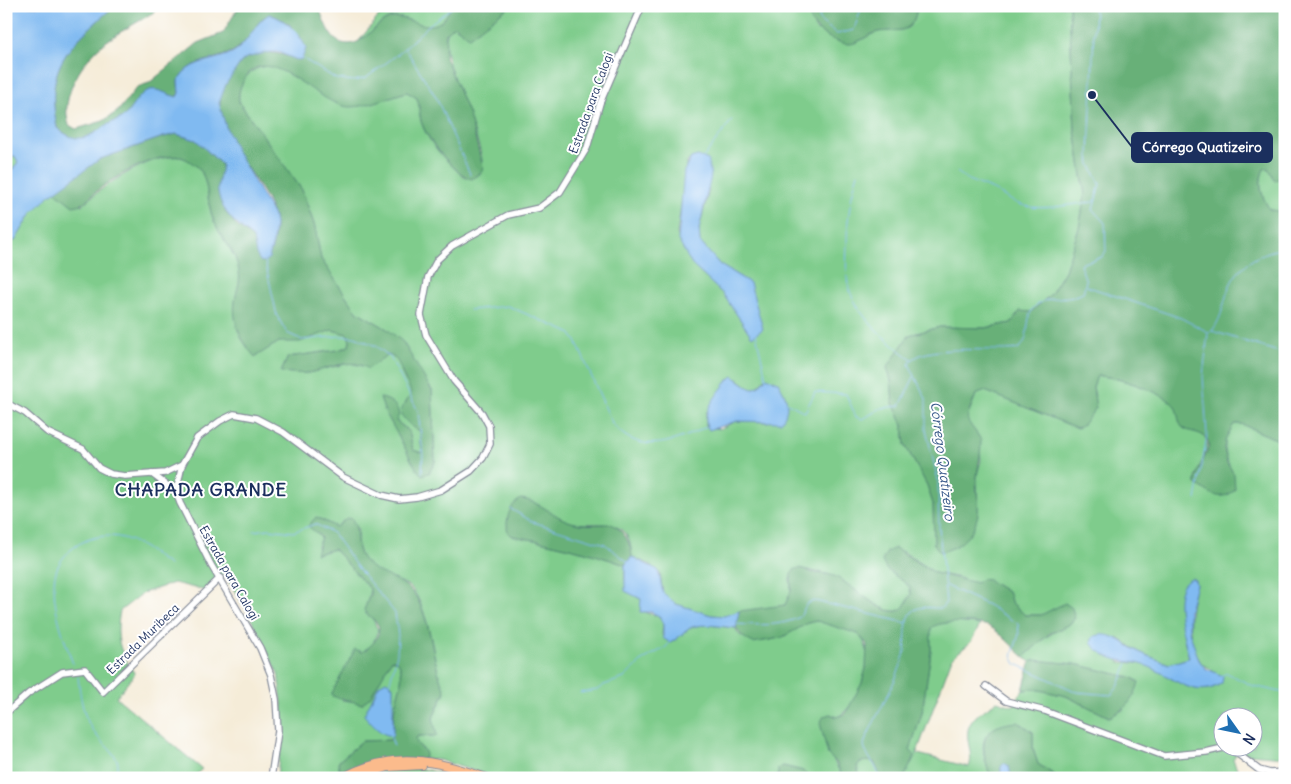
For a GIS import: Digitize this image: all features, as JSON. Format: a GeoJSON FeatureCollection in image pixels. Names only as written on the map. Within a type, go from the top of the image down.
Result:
{"type":"FeatureCollection","features":[{"type":"Feature","properties":{"kind":"highway"},"geometry":{"type":"LineString","coordinates":[[342,778],[368,765],[393,759],[443,764],[486,778]]}},
{"type":"Feature","properties":{"kind":"highway"},"geometry":{"type":"LineString","coordinates":[[354,778],[378,768],[417,764],[473,778]]}},
{"type":"Feature","properties":{"kind":"street","name":"Estrada para Calogi"},"geometry":{"type":"LineString","coordinates":[[271,778],[278,731],[276,699],[271,675],[260,648],[202,548],[176,492],[182,465],[197,438],[220,421],[234,414],[256,418],[283,432],[343,477],[380,495],[399,499],[417,497],[441,490],[471,471],[484,458],[490,444],[489,426],[482,413],[454,381],[426,335],[421,315],[428,277],[437,260],[452,246],[508,215],[539,208],[560,192],[587,148],[600,103],[642,6]]}},
{"type":"Feature","properties":{"kind":"street"},"geometry":{"type":"LineString","coordinates":[[6,403],[25,413],[46,432],[83,449],[92,461],[105,472],[125,476],[165,473],[182,465]]}},
{"type":"Feature","properties":{"kind":"street"},"geometry":{"type":"LineString","coordinates":[[152,474],[176,492]]}},
{"type":"Feature","properties":{"kind":"street","name":"Estrada Muribeca"},"geometry":{"type":"LineString","coordinates":[[6,714],[29,693],[62,672],[85,669],[103,692],[220,578]]}},
{"type":"Feature","properties":{"kind":"street"},"geometry":{"type":"LineString","coordinates":[[986,686],[1006,702],[1044,711],[1164,756],[1206,752],[1223,748],[1234,752],[1259,770],[1270,773],[1285,772]]}},
{"type":"Feature","properties":{"kind":"green space"},"geometry":{"type":"Polygon","coordinates":[[[114,6],[158,6],[154,12],[98,48],[82,67],[67,102],[69,125],[76,129],[103,121],[118,111],[137,87],[149,83],[198,43],[223,33],[239,6],[318,6],[333,37],[337,41],[350,44],[363,39],[380,24],[392,18],[431,25],[439,23],[451,6],[510,6],[469,37],[454,25],[446,33],[445,57],[469,115],[483,167],[482,172],[472,179],[465,176],[449,163],[434,145],[421,121],[417,98],[407,92],[357,107],[339,105],[282,71],[268,67],[256,68],[246,77],[239,92],[239,102],[302,190],[315,227],[321,259],[358,312],[387,329],[403,342],[432,391],[435,462],[429,473],[422,475],[417,470],[384,410],[380,398],[390,401],[395,406],[399,415],[396,421],[409,431],[413,450],[422,453],[420,431],[411,426],[401,415],[402,408],[411,394],[398,362],[394,358],[387,355],[368,369],[361,365],[347,364],[308,373],[281,372],[288,357],[338,350],[349,346],[350,340],[347,334],[332,330],[300,342],[279,342],[255,357],[250,351],[236,324],[234,309],[239,271],[235,257],[214,221],[210,210],[206,183],[202,173],[193,163],[181,157],[171,156],[137,166],[115,178],[84,202],[73,206],[54,191],[100,159],[176,134],[196,140],[222,165],[225,211],[237,226],[271,252],[275,228],[273,214],[267,200],[227,134],[222,119],[220,99],[226,84],[244,60],[258,53],[266,52],[297,60],[301,38],[289,24],[275,16],[263,18],[240,47],[228,54],[189,68],[178,81],[179,93],[176,97],[154,90],[148,91],[123,117],[83,139],[72,138],[57,128],[54,87],[57,72],[73,45],[114,6]]]}},
{"type":"Feature","properties":{"kind":"green space"},"geometry":{"type":"Polygon","coordinates":[[[387,6],[451,6],[445,17],[438,23],[430,25],[398,17],[390,18],[358,42],[387,6]]]}},
{"type":"Feature","properties":{"kind":"green space"},"geometry":{"type":"Polygon","coordinates":[[[510,6],[812,6],[810,10],[812,22],[816,30],[856,42],[877,32],[908,27],[915,16],[917,6],[1069,6],[1075,130],[1085,195],[1079,228],[1065,271],[1051,294],[1031,312],[1020,312],[1011,323],[985,328],[940,327],[909,335],[887,368],[891,380],[893,403],[903,425],[905,445],[927,485],[933,504],[934,544],[978,515],[977,475],[981,460],[978,435],[968,424],[967,417],[976,395],[985,391],[1077,428],[1095,396],[1093,387],[1097,376],[1114,378],[1160,394],[1174,404],[1185,429],[1198,432],[1205,437],[1207,443],[1206,450],[1197,475],[1196,484],[1234,475],[1226,455],[1225,442],[1234,424],[1241,424],[1285,443],[1285,757],[1264,755],[1264,706],[1214,706],[1214,756],[1235,756],[1233,759],[1239,773],[1239,778],[1059,778],[1038,764],[1033,749],[1033,732],[1022,724],[997,728],[985,738],[983,745],[984,754],[991,778],[904,778],[912,758],[910,750],[922,713],[931,651],[930,628],[935,625],[954,622],[980,625],[971,642],[952,658],[916,755],[969,767],[969,726],[977,715],[997,701],[1013,706],[1023,690],[1035,689],[1066,696],[1109,717],[1123,710],[1138,681],[1133,678],[1075,664],[1034,660],[1030,662],[1024,657],[1034,647],[1051,634],[1070,624],[1041,615],[1025,615],[1011,602],[1009,593],[988,580],[972,584],[960,578],[935,573],[902,551],[902,580],[909,586],[911,594],[900,610],[893,611],[876,605],[835,577],[800,568],[790,578],[791,591],[785,605],[724,616],[711,615],[676,604],[663,593],[660,573],[649,564],[632,557],[630,544],[626,535],[620,529],[605,524],[572,522],[549,513],[508,533],[513,536],[584,552],[625,565],[625,581],[628,589],[641,599],[646,613],[659,616],[663,624],[662,635],[670,643],[690,628],[703,625],[736,628],[737,632],[742,636],[761,641],[771,640],[815,621],[847,629],[859,635],[865,643],[867,654],[863,679],[852,703],[845,712],[837,717],[830,714],[833,759],[843,778],[811,778],[803,771],[783,766],[777,775],[778,778],[496,778],[439,760],[424,759],[424,750],[416,743],[416,738],[419,736],[432,737],[433,718],[445,692],[440,680],[428,627],[420,602],[413,590],[408,586],[368,566],[363,560],[358,547],[358,529],[344,520],[336,527],[316,517],[317,533],[321,538],[317,546],[319,553],[334,549],[370,589],[365,613],[373,619],[378,630],[373,644],[362,652],[359,650],[342,700],[359,702],[379,679],[392,659],[399,663],[401,682],[390,740],[362,741],[338,762],[341,778],[277,778],[283,712],[278,673],[246,609],[223,573],[207,591],[174,583],[143,593],[120,611],[118,637],[125,658],[135,674],[116,697],[202,769],[193,778],[6,778],[6,240],[15,241],[31,214],[54,191],[62,197],[82,205],[123,175],[142,165],[160,159],[177,157],[191,161],[202,173],[214,221],[235,257],[240,284],[237,323],[239,333],[245,344],[255,356],[279,342],[332,330],[347,334],[350,340],[349,346],[338,350],[288,357],[281,372],[307,373],[350,363],[366,367],[387,355],[393,356],[401,364],[402,374],[410,388],[411,394],[404,419],[420,431],[422,453],[413,450],[409,431],[396,421],[381,398],[384,410],[399,433],[412,462],[429,473],[435,462],[432,390],[387,329],[358,312],[321,259],[315,227],[302,190],[239,102],[239,95],[240,87],[248,75],[267,66],[275,67],[289,75],[378,100],[407,92],[417,98],[420,118],[433,145],[466,178],[476,177],[482,172],[482,157],[451,71],[446,51],[447,35],[454,25],[457,29],[501,12],[510,6]],[[698,156],[691,158],[687,162],[677,234],[692,265],[723,294],[752,337],[757,314],[750,283],[720,265],[700,242],[699,229],[709,190],[698,156]],[[730,378],[706,413],[706,426],[719,429],[737,421],[768,422],[785,395],[778,382],[765,378],[758,387],[751,389],[738,379],[730,378]],[[1192,578],[1184,639],[1189,658],[1169,664],[1141,653],[1118,638],[1119,662],[1146,665],[1185,686],[1203,689],[1212,688],[1222,683],[1212,670],[1201,663],[1195,652],[1190,633],[1190,613],[1196,584],[1192,578]]]}},
{"type":"Feature","properties":{"kind":"green space"},"geometry":{"type":"Polygon","coordinates":[[[812,6],[917,6],[913,22],[909,27],[874,33],[850,44],[828,37],[815,26],[811,20],[812,6]]]}},
{"type":"Feature","properties":{"kind":"green space"},"geometry":{"type":"Polygon","coordinates":[[[1069,6],[1279,6],[1285,10],[1285,175],[1275,181],[1268,168],[1264,169],[1261,185],[1263,195],[1270,210],[1285,212],[1285,443],[1241,424],[1234,424],[1226,438],[1224,448],[1227,463],[1234,474],[1235,490],[1225,496],[1220,496],[1196,484],[1198,472],[1208,449],[1208,441],[1203,435],[1182,427],[1176,408],[1172,403],[1147,389],[1114,378],[1097,376],[1093,387],[1096,408],[1082,426],[1077,428],[985,391],[976,395],[968,416],[970,424],[981,440],[977,480],[978,513],[976,521],[970,534],[965,539],[954,547],[940,552],[934,544],[933,504],[927,485],[905,445],[903,425],[893,403],[891,380],[887,368],[909,335],[940,327],[985,328],[1011,323],[1020,311],[1031,312],[1051,294],[1065,271],[1079,228],[1085,195],[1075,130],[1069,6]]]}},
{"type":"Feature","properties":{"kind":"green space"},"geometry":{"type":"Polygon","coordinates":[[[15,156],[18,162],[6,178],[6,157],[15,156]]]}},
{"type":"Feature","properties":{"kind":"green space"},"geometry":{"type":"Polygon","coordinates":[[[1268,168],[1275,181],[1285,175],[1285,212],[1270,210],[1263,195],[1261,185],[1262,174],[1264,169],[1268,168]]]}},
{"type":"Feature","properties":{"kind":"green space"},"geometry":{"type":"Polygon","coordinates":[[[521,499],[534,502],[571,522],[611,524],[626,537],[632,557],[625,565],[569,548],[513,536],[508,533],[509,513],[513,505],[521,499]]]}},
{"type":"Feature","properties":{"kind":"green space"},"geometry":{"type":"Polygon","coordinates":[[[316,517],[336,527],[347,518],[352,519],[355,524],[359,553],[362,558],[376,570],[406,586],[413,592],[423,611],[437,669],[445,691],[433,718],[437,736],[419,736],[416,738],[417,743],[426,753],[424,759],[341,778],[338,762],[362,741],[390,740],[401,682],[401,670],[399,663],[392,659],[371,696],[362,704],[332,696],[355,649],[362,652],[368,648],[377,637],[379,629],[377,623],[364,610],[370,589],[334,549],[316,554],[321,537],[308,526],[316,517]]]}},
{"type":"Feature","properties":{"kind":"green space"},"geometry":{"type":"Polygon","coordinates":[[[895,548],[935,573],[977,583],[981,579],[988,580],[1009,593],[1011,602],[1025,615],[1041,615],[1065,603],[1072,608],[1075,618],[1070,624],[1049,634],[1024,657],[1002,636],[988,626],[950,623],[936,625],[931,628],[931,651],[922,713],[910,750],[915,756],[904,778],[881,778],[874,762],[867,761],[857,766],[860,778],[843,778],[836,762],[828,755],[820,723],[824,716],[830,714],[837,717],[844,714],[848,709],[862,683],[866,668],[867,644],[858,634],[817,621],[810,622],[781,638],[753,643],[740,634],[736,626],[737,617],[739,611],[785,605],[791,591],[791,573],[798,568],[834,576],[876,605],[893,611],[900,610],[911,594],[909,586],[886,569],[882,561],[887,552],[895,548]]]}},
{"type":"Feature","properties":{"kind":"green space"},"geometry":{"type":"Polygon","coordinates":[[[1034,660],[1075,664],[1133,678],[1139,683],[1128,704],[1109,717],[1066,696],[1035,689],[1023,690],[1030,663],[1034,660]]]}},
{"type":"Feature","properties":{"kind":"green space"},"geometry":{"type":"Polygon","coordinates":[[[1018,722],[1033,732],[1033,749],[1038,764],[1059,778],[1011,778],[1009,766],[1001,767],[1001,778],[991,778],[985,757],[985,740],[995,728],[1018,722]]]}},
{"type":"Feature","properties":{"kind":"green space"},"geometry":{"type":"Polygon","coordinates":[[[864,761],[874,762],[881,778],[860,778],[857,766],[864,761]]]}},
{"type":"Feature","properties":{"kind":"green space"},"geometry":{"type":"Polygon","coordinates":[[[783,766],[803,771],[811,778],[778,778],[778,769],[783,766]]]}},
{"type":"Feature","properties":{"kind":"green space"},"geometry":{"type":"Polygon","coordinates":[[[412,767],[463,778],[367,778],[382,772],[412,767]]]}},
{"type":"Feature","properties":{"kind":"water"},"geometry":{"type":"Polygon","coordinates":[[[12,6],[114,6],[73,45],[57,72],[54,87],[54,106],[57,128],[71,137],[78,138],[89,136],[124,117],[139,97],[150,90],[156,90],[177,97],[179,93],[178,81],[189,68],[235,51],[245,42],[259,22],[269,14],[292,27],[306,48],[302,59],[297,60],[278,52],[269,52],[246,58],[241,62],[226,84],[219,103],[226,127],[236,150],[273,214],[275,224],[269,258],[264,262],[260,261],[256,254],[253,238],[231,218],[223,207],[218,192],[222,165],[196,140],[176,134],[100,159],[49,196],[31,214],[15,241],[6,240],[6,178],[18,162],[15,156],[6,157],[6,8],[12,6]]]}},
{"type":"Feature","properties":{"kind":"water"},"geometry":{"type":"Polygon","coordinates":[[[698,156],[708,160],[711,176],[699,229],[700,242],[720,265],[750,283],[763,329],[752,337],[723,294],[692,265],[678,240],[684,171],[691,158],[698,156]]]}},
{"type":"Feature","properties":{"kind":"water"},"geometry":{"type":"Polygon","coordinates":[[[733,376],[751,389],[758,387],[767,377],[778,382],[787,402],[786,411],[781,422],[737,421],[709,430],[706,424],[706,417],[711,404],[733,376]]]}},
{"type":"Feature","properties":{"kind":"water"},"geometry":{"type":"Polygon","coordinates":[[[632,557],[658,570],[663,593],[676,604],[711,615],[724,616],[739,611],[736,628],[708,625],[692,627],[670,643],[663,638],[663,624],[659,616],[651,612],[640,612],[641,599],[625,591],[625,565],[632,557]]]}},
{"type":"Feature","properties":{"kind":"water"},"geometry":{"type":"Polygon","coordinates":[[[1192,578],[1196,584],[1189,610],[1189,631],[1199,660],[1205,668],[1223,676],[1222,683],[1202,690],[1183,685],[1147,666],[1111,658],[1091,643],[1093,637],[1105,635],[1117,639],[1143,654],[1169,664],[1189,658],[1179,602],[1180,591],[1185,583],[1192,578]]]}},
{"type":"Feature","properties":{"kind":"water"},"geometry":{"type":"Polygon","coordinates":[[[386,681],[393,686],[393,736],[381,732],[364,715],[379,685],[386,681]]]}},
{"type":"Feature","properties":{"kind":"water"},"geometry":{"type":"Polygon","coordinates":[[[1004,763],[1009,766],[1011,778],[1001,778],[1001,767],[1004,763]]]}},
{"type":"Feature","properties":{"kind":"waterway"},"geometry":{"type":"LineString","coordinates":[[302,58],[336,79],[354,81],[366,78],[398,54],[430,24],[454,6]]}},
{"type":"Feature","properties":{"kind":"waterway"},"geometry":{"type":"LineString","coordinates":[[818,6],[820,21],[837,34],[854,30],[862,6]]}},
{"type":"Feature","properties":{"kind":"waterway","name":"Córrego Quatizeiro"},"geometry":{"type":"LineString","coordinates":[[879,778],[864,744],[900,668],[905,651],[907,622],[912,612],[918,608],[942,608],[946,602],[939,527],[938,481],[926,429],[926,399],[909,364],[916,357],[927,353],[958,350],[1018,349],[1023,345],[1033,308],[1049,299],[1083,293],[1086,281],[1080,264],[1102,257],[1106,251],[1105,223],[1093,210],[1100,184],[1090,164],[1089,156],[1095,6]]}},
{"type":"Feature","properties":{"kind":"waterway"},"geometry":{"type":"LineString","coordinates":[[405,48],[436,97],[470,174]]}},
{"type":"Feature","properties":{"kind":"waterway"},"geometry":{"type":"LineString","coordinates":[[703,158],[732,120]]}},
{"type":"Feature","properties":{"kind":"waterway"},"geometry":{"type":"LineString","coordinates":[[957,172],[1014,202],[1031,207],[1039,208],[1094,202]]}},
{"type":"Feature","properties":{"kind":"waterway"},"geometry":{"type":"LineString","coordinates":[[858,173],[851,198],[848,224],[846,268],[848,284],[857,306],[873,327],[912,359]]}},
{"type":"Feature","properties":{"kind":"waterway"},"geometry":{"type":"LineString","coordinates":[[1212,331],[1219,319],[1226,295],[1235,276],[1247,264],[1261,255],[1285,248]]}},
{"type":"Feature","properties":{"kind":"waterway"},"geometry":{"type":"LineString","coordinates":[[265,261],[277,316],[287,333],[302,340],[339,336],[355,337],[376,346],[390,357],[418,411],[423,454],[422,473]]}},
{"type":"Feature","properties":{"kind":"waterway"},"geometry":{"type":"LineString","coordinates":[[1086,286],[1181,318],[1208,332],[1212,331],[1285,354]]}},
{"type":"Feature","properties":{"kind":"waterway"},"geometry":{"type":"LineString","coordinates":[[469,310],[508,306],[570,333],[576,341],[612,423],[622,434],[633,440],[645,443],[669,441],[706,427]]}},
{"type":"Feature","properties":{"kind":"waterway"},"geometry":{"type":"LineString","coordinates":[[1196,500],[1207,435],[1203,376],[1208,333]]}},
{"type":"Feature","properties":{"kind":"waterway"},"geometry":{"type":"LineString","coordinates":[[756,334],[766,378]]}},
{"type":"Feature","properties":{"kind":"waterway"},"geometry":{"type":"LineString","coordinates":[[786,402],[805,412],[815,392],[846,394],[856,417],[863,419],[881,408],[900,406],[914,377]]}},
{"type":"Feature","properties":{"kind":"waterway"},"geometry":{"type":"LineString","coordinates":[[511,509],[533,522],[605,544],[628,562]]}},
{"type":"Feature","properties":{"kind":"waterway"},"geometry":{"type":"LineString","coordinates":[[254,531],[269,529],[293,532],[315,524],[333,533],[357,567],[395,613],[398,635],[397,654],[389,685]]}},
{"type":"Feature","properties":{"kind":"waterway"},"geometry":{"type":"LineString","coordinates":[[73,664],[60,625],[54,596],[55,574],[66,554],[74,547],[96,537],[119,537],[139,545],[169,565]]}},
{"type":"Feature","properties":{"kind":"waterway"},"geometry":{"type":"LineString","coordinates":[[946,586],[988,605],[1018,624],[1019,634],[1012,656],[1016,664],[1077,692],[1111,695],[1118,687],[1128,663]]}},
{"type":"Feature","properties":{"kind":"waterway"},"geometry":{"type":"LineString","coordinates":[[734,624],[768,625],[792,620],[800,617],[807,603],[815,601],[907,623]]}},
{"type":"Feature","properties":{"kind":"waterway"},"geometry":{"type":"LineString","coordinates":[[580,693],[597,690],[604,685],[624,678],[643,660],[666,647],[670,642]]}},
{"type":"Feature","properties":{"kind":"waterway"},"geometry":{"type":"LineString","coordinates":[[1221,676],[1227,673],[1253,686],[1285,693]]}},
{"type":"Feature","properties":{"kind":"waterway"},"geometry":{"type":"LineString","coordinates":[[78,677],[83,708],[88,722],[97,736],[109,748],[118,763],[116,771],[111,778]]}},
{"type":"Feature","properties":{"kind":"waterway"},"geometry":{"type":"LineString","coordinates":[[390,735],[394,746]]}},
{"type":"Feature","properties":{"kind":"place","name":"Córrego Quatizeiro"},"geometry":{"type":"Point","coordinates":[1092,95]}},
{"type":"Feature","properties":{"kind":"district","name":"CHAPADA GRANDE"},"geometry":{"type":"Point","coordinates":[201,490]}}]}
